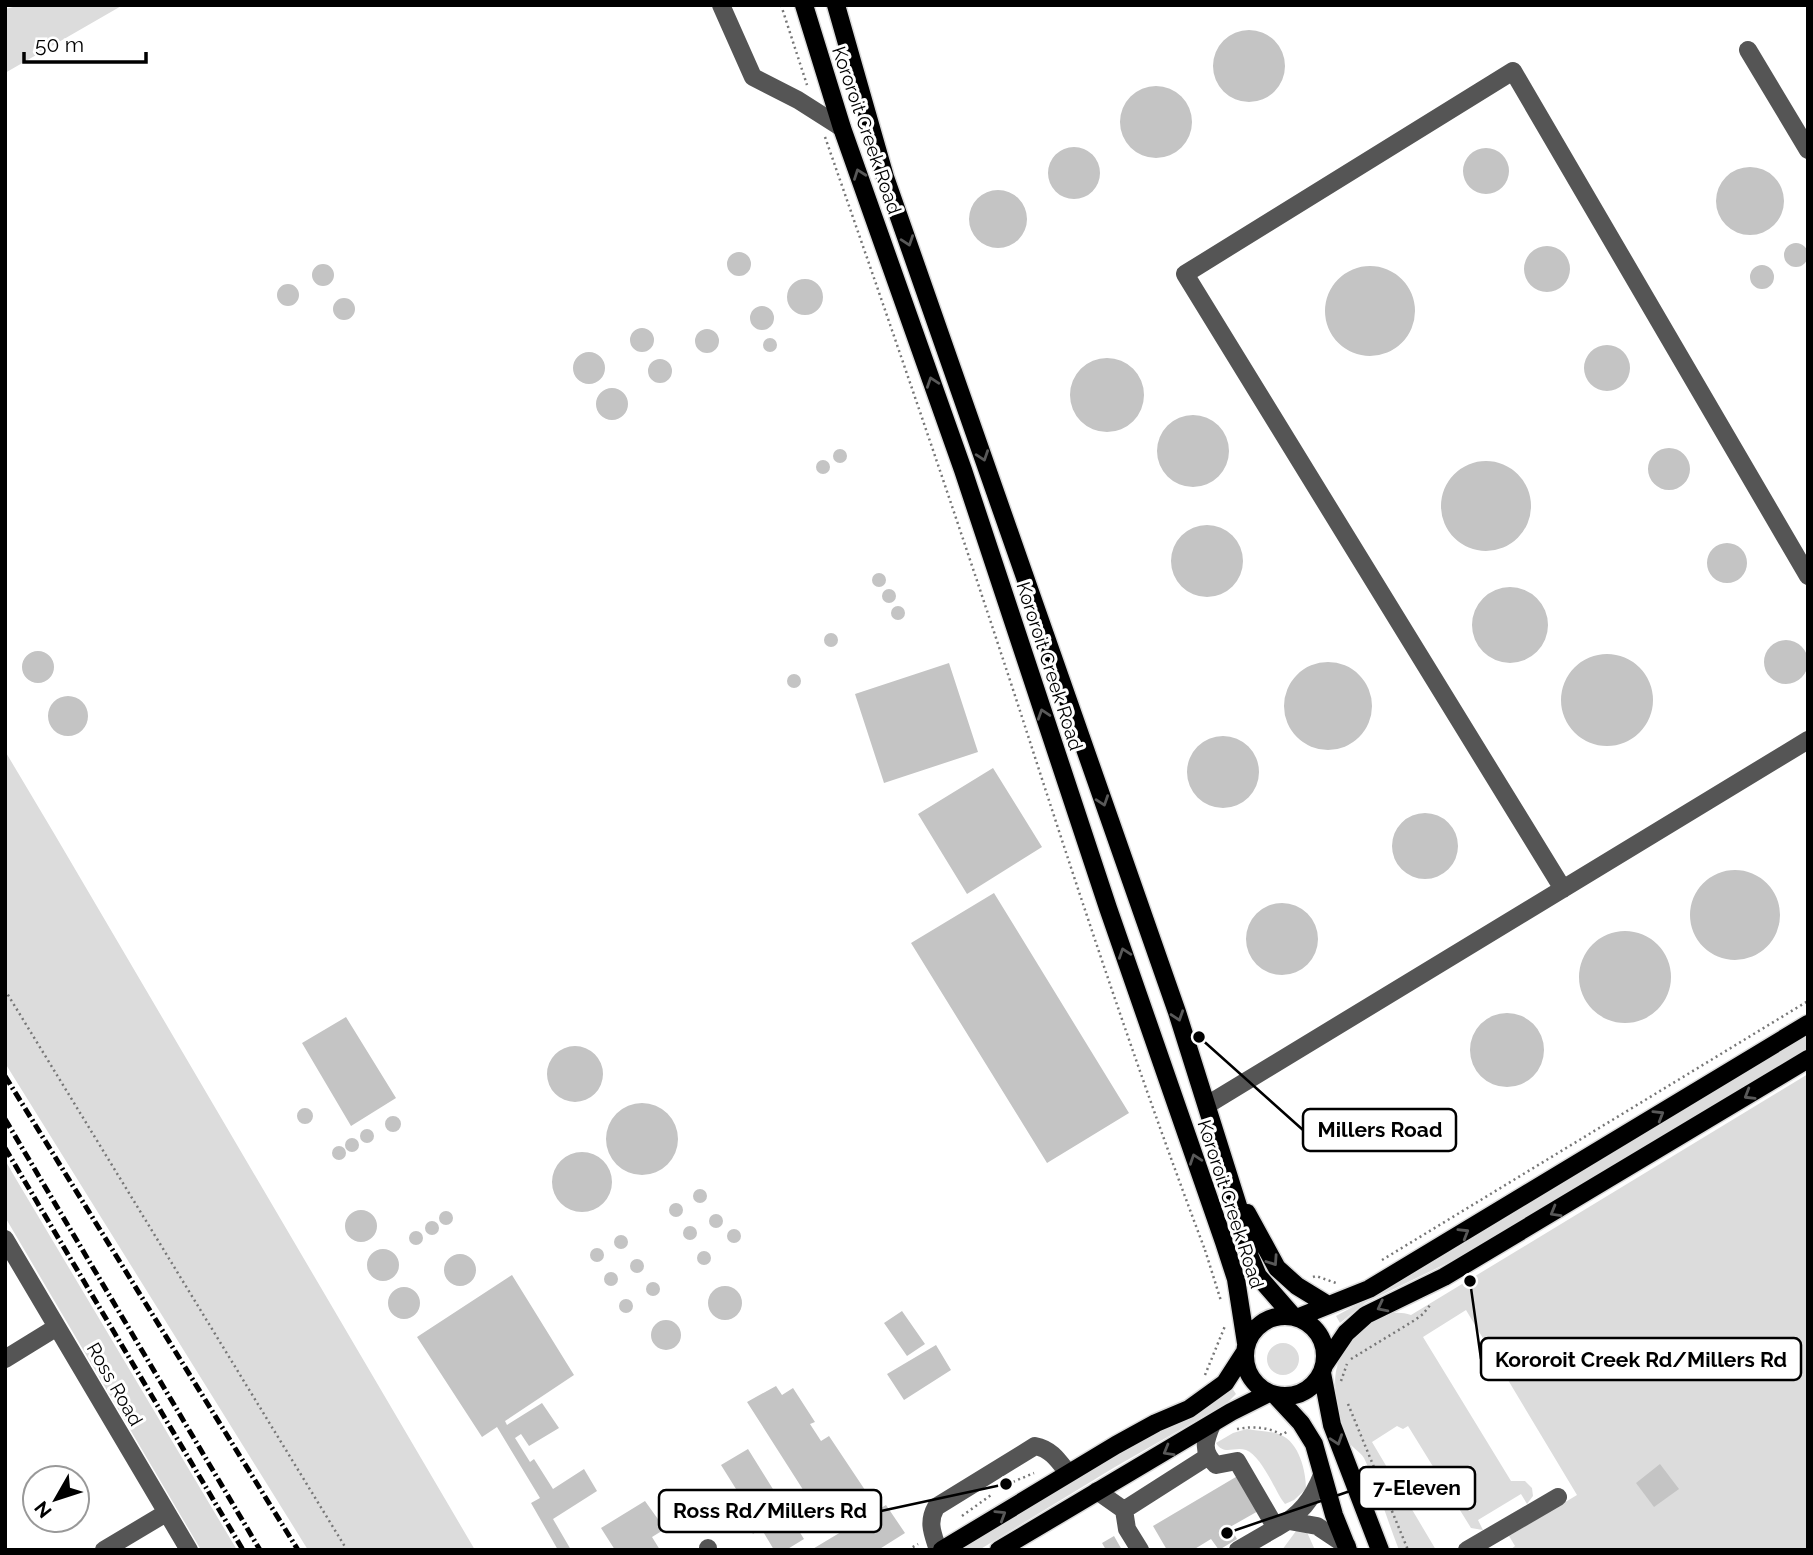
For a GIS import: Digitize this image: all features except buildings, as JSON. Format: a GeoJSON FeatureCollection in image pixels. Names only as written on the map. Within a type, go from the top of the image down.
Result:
{"type":"FeatureCollection","features":[{"type":"Feature","properties":{"kind":"main road","name":"Kororoit Creek Road"},"geometry":{"type":"LineString","coordinates":[[804,5],[842,128],[963,470],[1053,745],[1228,1254],[1241,1307],[1245,1348]]}},
{"type":"Feature","properties":{"kind":"main road","name":"Kororoit Creek Road"},"geometry":{"type":"LineString","coordinates":[[836,5],[886,177],[1207,1105],[1254,1266],[1263,1282],[1295,1316]]}},
{"type":"Feature","properties":{"kind":"main road"},"geometry":{"type":"LineString","coordinates":[[1053,745],[1080,736]]}},
{"type":"Feature","properties":{"kind":"main road"},"geometry":{"type":"LineString","coordinates":[[940,1550],[1068,1473],[1214,1393],[1225,1383],[1253,1330],[1264,1321],[1277,1315],[1295,1316],[1369,1289],[1808,1024]]}},
{"type":"Feature","properties":{"kind":"main road"},"geometry":{"type":"LineString","coordinates":[[999,1550],[1212,1424],[1273,1395],[1289,1396],[1301,1393],[1314,1385],[1346,1333],[1366,1315],[1455,1270],[1808,1059]]}},
{"type":"Feature","properties":{"kind":"main road"},"geometry":{"type":"LineString","coordinates":[[1186,1132],[1207,1105]]}},
{"type":"Feature","properties":{"kind":"main road"},"geometry":{"type":"LineString","coordinates":[[1230,1180],[1277,1268],[1297,1286],[1328,1305]]}},
{"type":"Feature","properties":{"kind":"main road"},"geometry":{"type":"LineString","coordinates":[[1295,1316],[1317,1331],[1323,1341],[1324,1369],[1335,1434],[1380,1550]]}},
{"type":"Feature","properties":{"kind":"main road"},"geometry":{"type":"LineString","coordinates":[[1245,1348],[1245,1365],[1250,1377],[1259,1387],[1273,1395],[1308,1432],[1347,1548]]}},
{"type":"Feature","properties":{"kind":"street"},"geometry":{"type":"LineString","coordinates":[[720,5],[753,77],[842,128]]}},
{"type":"Feature","properties":{"kind":"street"},"geometry":{"type":"LineString","coordinates":[[1748,50],[1808,150]]}},
{"type":"Feature","properties":{"kind":"street"},"geometry":{"type":"LineString","coordinates":[[1563,889],[1185,274],[1513,71],[1808,576]]}},
{"type":"Feature","properties":{"kind":"street"},"geometry":{"type":"LineString","coordinates":[[1207,1105],[1808,740]]}},
{"type":"Feature","properties":{"kind":"street","name":"Ross Road"},"geometry":{"type":"LineString","coordinates":[[5,1239],[189,1550]]}},
{"type":"Feature","properties":{"kind":"street"},"geometry":{"type":"LineString","coordinates":[[5,1359],[57,1327]]}},
{"type":"Feature","properties":{"kind":"street"},"geometry":{"type":"LineString","coordinates":[[1212,1424],[1205,1447],[1207,1457],[1216,1465],[1237,1461],[1282,1524]]}},
{"type":"Feature","properties":{"kind":"street"},"geometry":{"type":"LineString","coordinates":[[940,1550],[930,1527],[931,1516],[936,1507],[1035,1446],[1053,1453],[1068,1473]]}},
{"type":"Feature","properties":{"kind":"street"},"geometry":{"type":"LineString","coordinates":[[1124,1510],[1207,1457]]}},
{"type":"Feature","properties":{"kind":"street"},"geometry":{"type":"LineString","coordinates":[[1238,1550],[1303,1510],[1322,1475]]}},
{"type":"Feature","properties":{"kind":"street"},"geometry":{"type":"LineString","coordinates":[[1097,1491],[1124,1510],[1127,1528],[1140,1550]]}},
{"type":"Feature","properties":{"kind":"street"},"geometry":{"type":"LineString","coordinates":[[1467,1550],[1558,1497]]}},
{"type":"Feature","properties":{"kind":"street"},"geometry":{"type":"LineString","coordinates":[[104,1550],[166,1513]]}},
{"type":"Feature","properties":{"kind":"street"},"geometry":{"type":"LineString","coordinates":[[1282,1524],[1317,1526],[1347,1548]]}},
{"type":"Feature","properties":{"kind":"path"},"geometry":{"type":"LineString","coordinates":[[780,5],[957,521],[1071,870],[1165,1144],[1205,1250]]}},
{"type":"Feature","properties":{"kind":"path"},"geometry":{"type":"LineString","coordinates":[[5,990],[347,1550]]}},
{"type":"Feature","properties":{"kind":"path"},"geometry":{"type":"LineString","coordinates":[[1378,1266],[1382,1259],[1808,1001]]}},
{"type":"Feature","properties":{"kind":"path"},"geometry":{"type":"LineString","coordinates":[[1297,1286],[1316,1276],[1342,1286]]}},
{"type":"Feature","properties":{"kind":"path"},"geometry":{"type":"LineString","coordinates":[[1199,1382],[1205,1376],[1223,1335],[1225,1314],[1241,1307]]}},
{"type":"Feature","properties":{"kind":"path"},"geometry":{"type":"LineString","coordinates":[[1348,1404],[1408,1550]]}},
{"type":"Feature","properties":{"kind":"shaded area"},"geometry":{"type":"Polygon","coordinates":[[[21,5],[123,5],[5,73],[5,9],[21,5]]]}},
{"type":"Feature","properties":{"kind":"shaded area"},"geometry":{"type":"Polygon","coordinates":[[[5,751],[475,1550],[308,1550],[5,1063],[5,751]]]}},
{"type":"Feature","properties":{"kind":"shaded area"},"geometry":{"type":"Polygon","coordinates":[[[1808,1035],[1808,1048],[1508,1230],[1470,1252],[1365,1303],[1340,1323],[1336,1316],[1417,1272],[1808,1035]]]}},
{"type":"Feature","properties":{"kind":"shaded area"},"geometry":{"type":"Polygon","coordinates":[[[1808,1074],[1808,1550],[1510,1550],[1515,1546],[1509,1536],[1577,1495],[1466,1310],[1423,1337],[1511,1481],[1525,1481],[1532,1488],[1533,1496],[1527,1504],[1521,1494],[1478,1520],[1483,1530],[1471,1528],[1408,1426],[1403,1429],[1397,1426],[1372,1442],[1436,1550],[1399,1550],[1364,1458],[1348,1441],[1342,1426],[1335,1377],[1345,1348],[1367,1324],[1391,1313],[1411,1315],[1808,1074]]]}},
{"type":"Feature","properties":{"kind":"shaded area"},"geometry":{"type":"Polygon","coordinates":[[[5,1160],[237,1550],[201,1550],[5,1217],[5,1160]]]}},
{"type":"Feature","properties":{"kind":"shaded area"},"geometry":{"type":"Polygon","coordinates":[[[1283,1343],[1294,1348],[1299,1359],[1294,1370],[1283,1375],[1272,1370],[1267,1359],[1272,1348],[1283,1343]]]}},
{"type":"Feature","properties":{"kind":"shaded area"},"geometry":{"type":"Polygon","coordinates":[[[1230,1385],[1236,1394],[1227,1403],[979,1550],[960,1550],[1096,1465],[1191,1417],[1230,1385]]]}},
{"type":"Feature","properties":{"kind":"shaded area"},"geometry":{"type":"Polygon","coordinates":[[[1247,1429],[1281,1435],[1293,1444],[1303,1466],[1306,1489],[1294,1500],[1285,1504],[1251,1453],[1242,1449],[1222,1449],[1216,1443],[1233,1433],[1247,1429]]]}},
{"type":"Feature","properties":{"kind":"shaded area"},"geometry":{"type":"Polygon","coordinates":[[[1306,1530],[1315,1550],[1282,1550],[1296,1531],[1306,1530]]]}},
{"type":"Feature","properties":{"kind":"railway"},"geometry":{"type":"LineString","coordinates":[[5,1076],[298,1550]]}},
{"type":"Feature","properties":{"kind":"railway"},"geometry":{"type":"LineString","coordinates":[[5,1119],[260,1550]]}},
{"type":"Feature","properties":{"kind":"railway"},"geometry":{"type":"LineString","coordinates":[[5,1148],[243,1550]]}},
{"type":"Feature","properties":{"kind":"place","name":"Millers Road"},"geometry":{"type":"Point","coordinates":[1199,1037]}},
{"type":"Feature","properties":{"kind":"place","name":"Kororoit Creek Rd/Millers Rd"},"geometry":{"type":"Point","coordinates":[1470,1281]}},
{"type":"Feature","properties":{"kind":"place","name":"Ross Rd/Millers Rd"},"geometry":{"type":"Point","coordinates":[1006,1484]}},
{"type":"Feature","properties":{"kind":"place","name":"7-Eleven"},"geometry":{"type":"Point","coordinates":[1227,1533]}}]}
